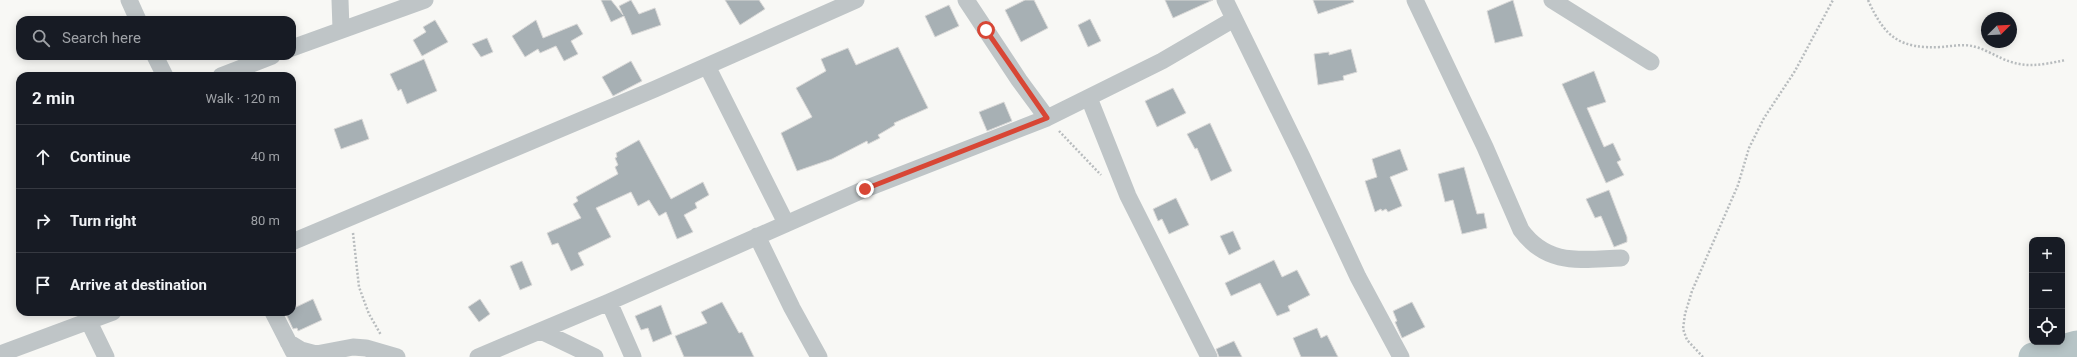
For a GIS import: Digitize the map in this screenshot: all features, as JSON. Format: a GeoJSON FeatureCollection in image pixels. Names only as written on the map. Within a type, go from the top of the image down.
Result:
{"type":"FeatureCollection","features":[{"type":"Feature","properties":{"kind":"street"},"geometry":{"type":"LineString","coordinates":[[129,0],[136,16]]}},
{"type":"Feature","properties":{"kind":"street"},"geometry":{"type":"LineString","coordinates":[[340,0],[341,29]]}},
{"type":"Feature","properties":{"kind":"street"},"geometry":{"type":"LineString","coordinates":[[296,46],[424,0]]}},
{"type":"Feature","properties":{"kind":"street"},"geometry":{"type":"LineString","coordinates":[[296,240],[707,66],[856,0]]}},
{"type":"Feature","properties":{"kind":"street"},"geometry":{"type":"LineString","coordinates":[[966,0],[1019,80],[1047,118]]}},
{"type":"Feature","properties":{"kind":"street"},"geometry":{"type":"LineString","coordinates":[[1225,0],[1302,157],[1358,276],[1401,357]]}},
{"type":"Feature","properties":{"kind":"street"},"geometry":{"type":"LineString","coordinates":[[1415,0],[1485,147],[1521,230],[1527,238],[1537,246],[1563,259],[1622,258]]}},
{"type":"Feature","properties":{"kind":"street"},"geometry":{"type":"LineString","coordinates":[[1552,0],[1651,62]]}},
{"type":"Feature","properties":{"kind":"street"},"geometry":{"type":"LineString","coordinates":[[478,357],[609,302],[865,189],[1047,118],[1162,61],[1234,19]]}},
{"type":"Feature","properties":{"kind":"street"},"geometry":{"type":"LineString","coordinates":[[157,60],[163,72]]}},
{"type":"Feature","properties":{"kind":"street"},"geometry":{"type":"LineString","coordinates":[[231,72],[262,60]]}},
{"type":"Feature","properties":{"kind":"street"},"geometry":{"type":"LineString","coordinates":[[707,66],[786,223]]}},
{"type":"Feature","properties":{"kind":"street"},"geometry":{"type":"LineString","coordinates":[[1089,98],[1128,196],[1209,357]]}},
{"type":"Feature","properties":{"kind":"street"},"geometry":{"type":"LineString","coordinates":[[757,236],[792,308],[819,357]]}},
{"type":"Feature","properties":{"kind":"street"},"geometry":{"type":"LineString","coordinates":[[609,302],[633,357]]}},
{"type":"Feature","properties":{"kind":"street"},"geometry":{"type":"LineString","coordinates":[[0,354],[103,316]]}},
{"type":"Feature","properties":{"kind":"street"},"geometry":{"type":"LineString","coordinates":[[275,316],[297,357]]}},
{"type":"Feature","properties":{"kind":"street"},"geometry":{"type":"LineString","coordinates":[[89,322],[106,357]]}},
{"type":"Feature","properties":{"kind":"street"},"geometry":{"type":"LineString","coordinates":[[541,331],[595,357]]}},
{"type":"Feature","properties":{"kind":"street"},"geometry":{"type":"LineString","coordinates":[[288,342],[301,350],[316,354],[353,347],[366,348],[394,356]]}},
{"type":"Feature","properties":{"kind":"path"},"geometry":{"type":"LineString","coordinates":[[1703,357],[1687,340],[1683,329],[1685,314],[1692,291],[1738,185],[1749,148],[1764,118],[1795,71],[1833,0]]}},
{"type":"Feature","properties":{"kind":"path"},"geometry":{"type":"LineString","coordinates":[[1868,0],[1878,22],[1886,32],[1899,42],[1931,48],[1971,46],[2010,62],[2031,66],[2066,60]]}},
{"type":"Feature","properties":{"kind":"path"},"geometry":{"type":"LineString","coordinates":[[1047,118],[1102,177]]}},
{"type":"Feature","properties":{"kind":"path"},"geometry":{"type":"LineString","coordinates":[[351,217],[359,287],[369,314],[394,356]]}},
{"type":"Feature","properties":{"kind":"building"},"geometry":{"type":"Polygon","coordinates":[[[601,0],[611,0],[623,15],[619,6],[631,0],[639,14],[655,8],[661,25],[632,35],[624,16],[611,22],[601,0]]]}},
{"type":"Feature","properties":{"kind":"building"},"geometry":{"type":"Polygon","coordinates":[[[725,0],[759,0],[765,9],[740,25],[725,0]]]}},
{"type":"Feature","properties":{"kind":"building"},"geometry":{"type":"Polygon","coordinates":[[[1025,0],[1034,0],[1048,28],[1021,42],[1005,10],[1025,0]]]}},
{"type":"Feature","properties":{"kind":"building"},"geometry":{"type":"Polygon","coordinates":[[[1165,0],[1213,0],[1173,18],[1165,0]]]}},
{"type":"Feature","properties":{"kind":"building"},"geometry":{"type":"Polygon","coordinates":[[[1313,0],[1353,0],[1354,2],[1318,14],[1313,0]]]}},
{"type":"Feature","properties":{"kind":"building"},"geometry":{"type":"Polygon","coordinates":[[[1513,0],[1523,36],[1495,43],[1487,11],[1513,0]]]}},
{"type":"Feature","properties":{"kind":"building"},"geometry":{"type":"Polygon","coordinates":[[[949,5],[959,26],[935,37],[925,16],[949,5]]]}},
{"type":"Feature","properties":{"kind":"building"},"geometry":{"type":"Polygon","coordinates":[[[1090,19],[1101,41],[1088,47],[1078,25],[1090,19]]]}},
{"type":"Feature","properties":{"kind":"building"},"geometry":{"type":"Polygon","coordinates":[[[435,20],[448,42],[422,56],[413,40],[426,32],[423,27],[435,20]]]}},
{"type":"Feature","properties":{"kind":"building"},"geometry":{"type":"Polygon","coordinates":[[[536,20],[543,38],[577,24],[583,34],[571,41],[578,54],[564,61],[556,46],[540,53],[538,49],[525,57],[512,36],[536,20]]]}},
{"type":"Feature","properties":{"kind":"building"},"geometry":{"type":"Polygon","coordinates":[[[487,38],[493,52],[481,57],[472,44],[487,38]]]}},
{"type":"Feature","properties":{"kind":"building"},"geometry":{"type":"Polygon","coordinates":[[[898,47],[928,108],[894,123],[895,125],[878,135],[880,138],[868,144],[867,141],[832,159],[797,171],[781,133],[812,117],[796,88],[826,71],[821,59],[848,48],[856,65],[898,47]]]}},
{"type":"Feature","properties":{"kind":"building"},"geometry":{"type":"Polygon","coordinates":[[[1351,49],[1357,72],[1343,76],[1344,80],[1318,85],[1314,54],[1329,52],[1329,55],[1351,49]]]}},
{"type":"Feature","properties":{"kind":"building"},"geometry":{"type":"Polygon","coordinates":[[[424,59],[437,91],[407,104],[401,89],[398,91],[390,74],[424,59]]]}},
{"type":"Feature","properties":{"kind":"building"},"geometry":{"type":"Polygon","coordinates":[[[631,61],[642,81],[613,96],[602,77],[631,61]]]}},
{"type":"Feature","properties":{"kind":"building"},"geometry":{"type":"Polygon","coordinates":[[[1594,71],[1606,102],[1587,108],[1604,147],[1613,143],[1621,160],[1617,162],[1624,175],[1606,183],[1562,84],[1594,71]]]}},
{"type":"Feature","properties":{"kind":"building"},"geometry":{"type":"Polygon","coordinates":[[[1173,88],[1186,113],[1157,127],[1145,101],[1173,88]]]}},
{"type":"Feature","properties":{"kind":"building"},"geometry":{"type":"Polygon","coordinates":[[[1004,102],[1012,121],[987,131],[979,112],[1004,102]]]}},
{"type":"Feature","properties":{"kind":"building"},"geometry":{"type":"Polygon","coordinates":[[[362,119],[369,139],[341,149],[334,129],[362,119]]]}},
{"type":"Feature","properties":{"kind":"building"},"geometry":{"type":"Polygon","coordinates":[[[1210,123],[1232,171],[1211,181],[1197,148],[1195,149],[1187,134],[1210,123]]]}},
{"type":"Feature","properties":{"kind":"building"},"geometry":{"type":"Polygon","coordinates":[[[639,140],[671,199],[703,182],[709,195],[695,203],[697,208],[684,215],[693,232],[677,239],[666,212],[659,216],[649,200],[638,206],[631,192],[596,208],[611,237],[578,253],[584,265],[571,271],[558,243],[552,245],[547,233],[581,218],[573,204],[578,201],[576,197],[618,174],[615,167],[618,165],[615,158],[617,157],[616,153],[639,140]]]}},
{"type":"Feature","properties":{"kind":"building"},"geometry":{"type":"Polygon","coordinates":[[[1400,149],[1408,170],[1390,177],[1402,206],[1388,212],[1386,209],[1382,211],[1381,209],[1375,212],[1365,181],[1377,177],[1372,159],[1400,149]]]}},
{"type":"Feature","properties":{"kind":"building"},"geometry":{"type":"Polygon","coordinates":[[[1464,167],[1477,214],[1484,213],[1487,228],[1462,234],[1453,200],[1445,202],[1438,174],[1464,167]]]}},
{"type":"Feature","properties":{"kind":"building"},"geometry":{"type":"Polygon","coordinates":[[[1609,190],[1627,237],[1627,242],[1614,247],[1601,216],[1595,218],[1586,199],[1609,190]]]}},
{"type":"Feature","properties":{"kind":"building"},"geometry":{"type":"Polygon","coordinates":[[[1176,198],[1189,225],[1169,234],[1162,219],[1158,221],[1153,209],[1176,198]]]}},
{"type":"Feature","properties":{"kind":"building"},"geometry":{"type":"Polygon","coordinates":[[[1233,231],[1241,249],[1229,255],[1220,236],[1233,231]]]}},
{"type":"Feature","properties":{"kind":"building"},"geometry":{"type":"Polygon","coordinates":[[[1274,260],[1282,277],[1297,270],[1310,295],[1288,306],[1290,311],[1277,316],[1260,283],[1231,296],[1225,283],[1274,260]]]}},
{"type":"Feature","properties":{"kind":"building"},"geometry":{"type":"Polygon","coordinates":[[[522,261],[532,285],[520,290],[510,266],[522,261]]]}},
{"type":"Feature","properties":{"kind":"building"},"geometry":{"type":"Polygon","coordinates":[[[313,299],[322,320],[298,331],[297,328],[293,329],[287,316],[296,316],[296,307],[313,299]]]}},
{"type":"Feature","properties":{"kind":"building"},"geometry":{"type":"Polygon","coordinates":[[[480,299],[490,314],[479,322],[468,307],[480,299]]]}},
{"type":"Feature","properties":{"kind":"building"},"geometry":{"type":"Polygon","coordinates":[[[722,302],[739,333],[742,332],[754,357],[684,357],[675,336],[707,323],[701,312],[722,302]]]}},
{"type":"Feature","properties":{"kind":"building"},"geometry":{"type":"Polygon","coordinates":[[[1412,302],[1425,327],[1402,338],[1395,322],[1397,321],[1393,311],[1412,302]]]}},
{"type":"Feature","properties":{"kind":"building"},"geometry":{"type":"Polygon","coordinates":[[[661,305],[672,334],[653,342],[648,328],[641,330],[635,316],[661,305]]]}},
{"type":"Feature","properties":{"kind":"building"},"geometry":{"type":"Polygon","coordinates":[[[1317,328],[1321,338],[1327,335],[1338,357],[1301,357],[1293,338],[1317,328]]]}},
{"type":"Feature","properties":{"kind":"building"},"geometry":{"type":"Polygon","coordinates":[[[1234,341],[1242,357],[1219,357],[1216,349],[1234,341]]]}},
{"type":"Feature","properties":{"kind":"waterway"},"geometry":{"type":"LineString","coordinates":[[2033,357],[2077,345]]}},
{"type":"Feature","properties":{"kind":"route"},"geometry":{"type":"LineString","coordinates":[[865,189],[1047,118],[1019,80],[986,30]]}}]}
